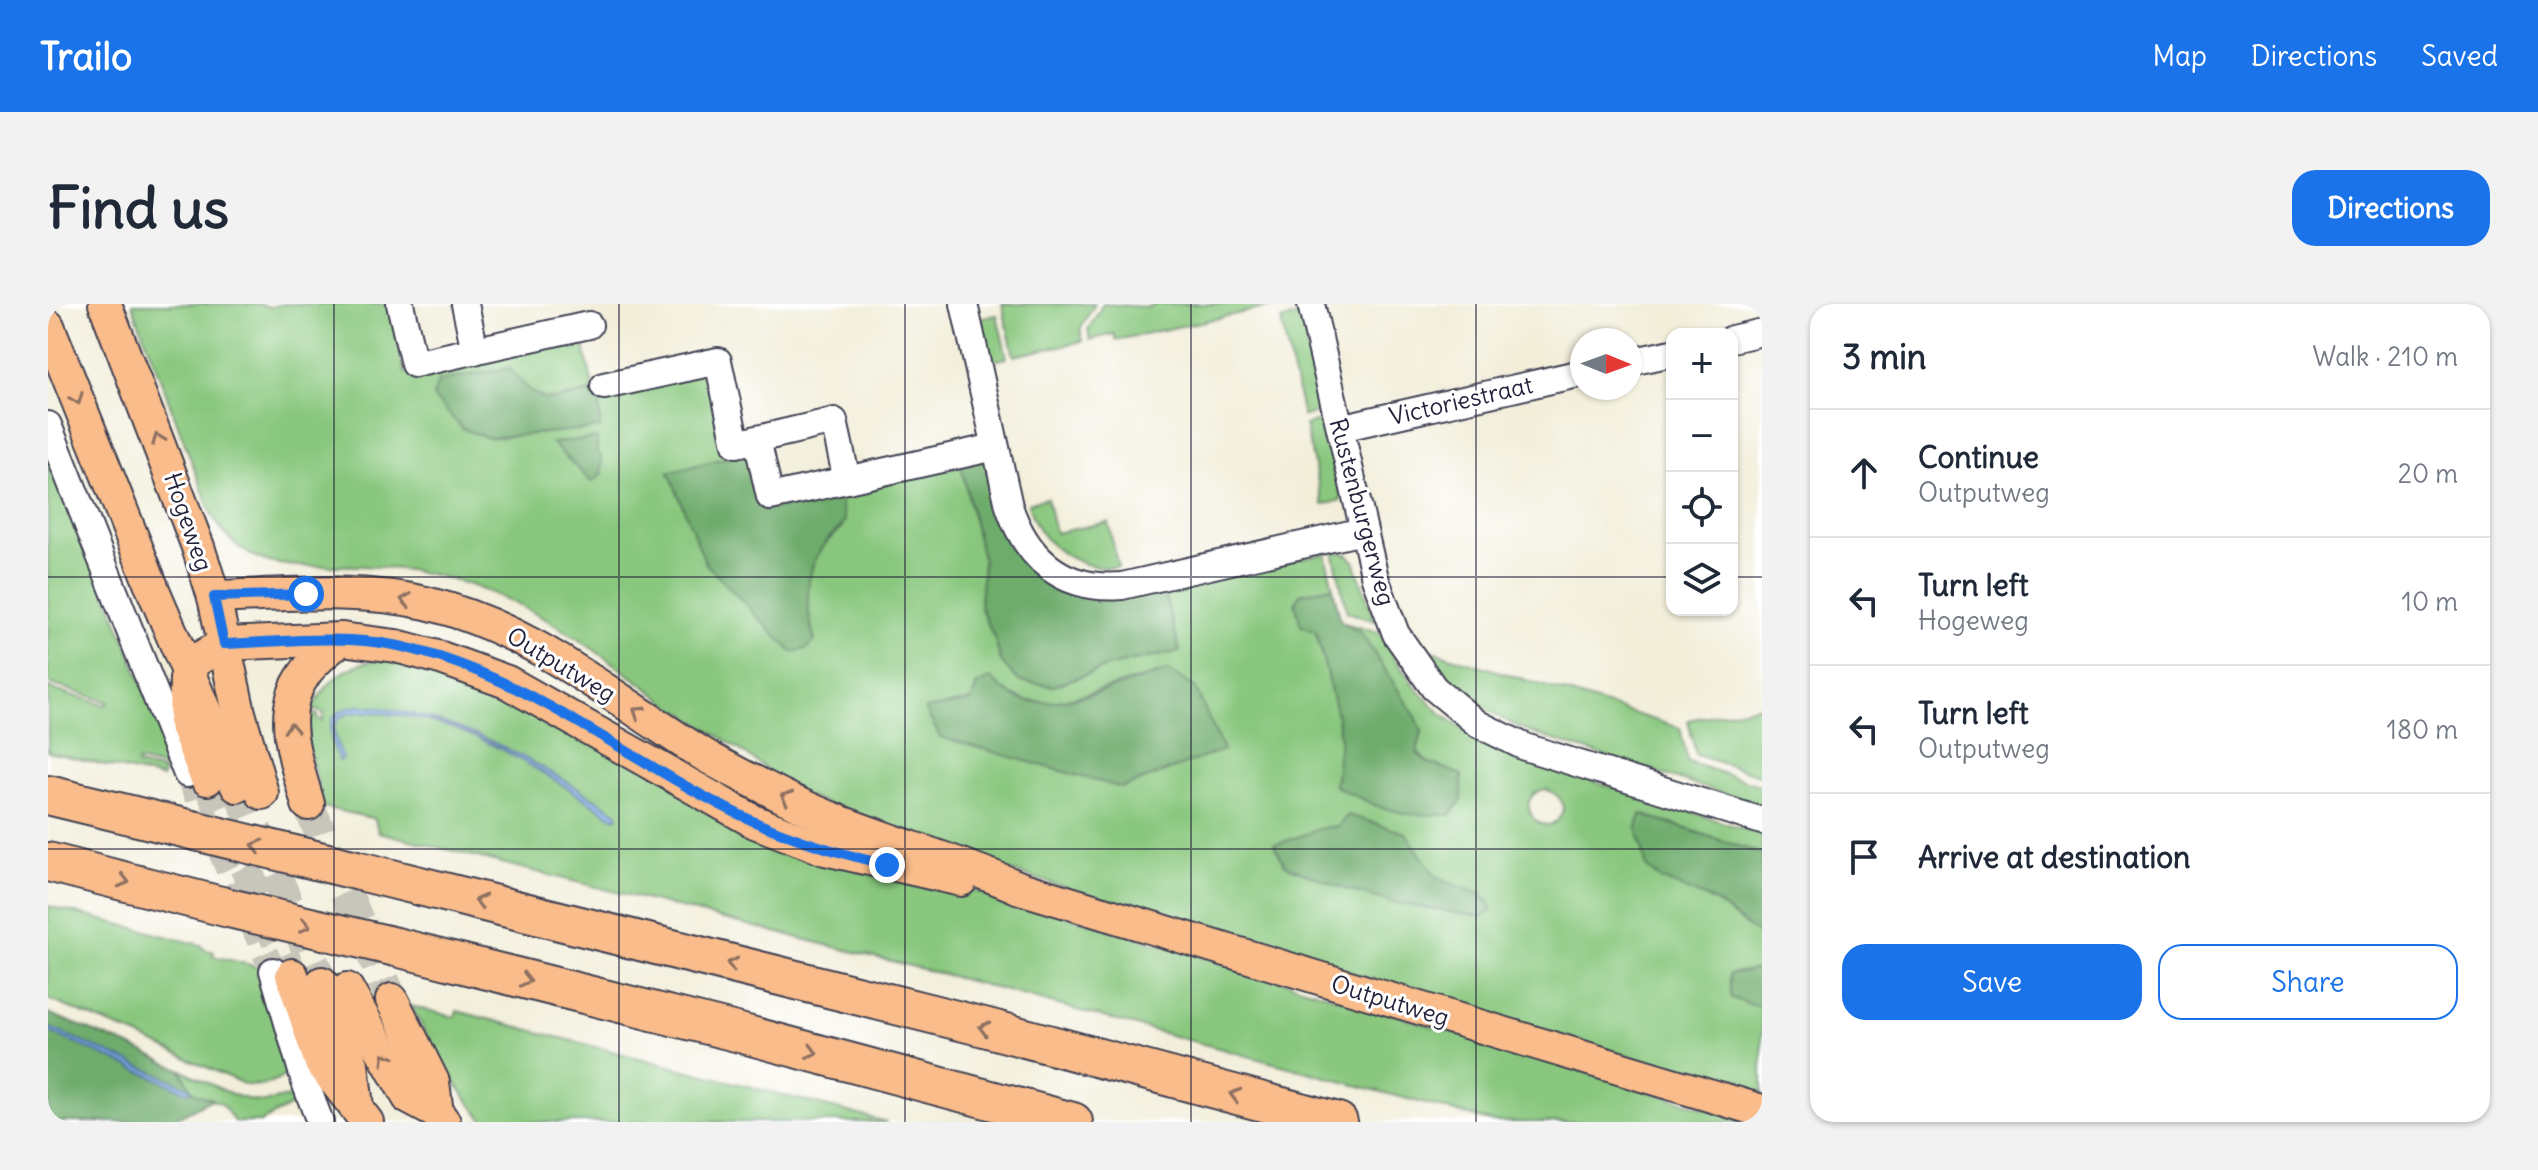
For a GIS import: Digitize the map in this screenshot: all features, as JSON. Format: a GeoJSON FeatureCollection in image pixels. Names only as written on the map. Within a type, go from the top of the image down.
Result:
{"type":"FeatureCollection","features":[{"type":"Feature","properties":{"kind":"highway"},"geometry":{"type":"LineString","coordinates":[[48,795],[984,1027],[1338,1122]]}},
{"type":"Feature","properties":{"kind":"highway"},"geometry":{"type":"LineString","coordinates":[[48,862],[736,1032],[1073,1122]]}},
{"type":"Feature","properties":{"kind":"main road","name":"Hogeweg"},"geometry":{"type":"LineString","coordinates":[[105,304],[186,512],[214,597],[239,713],[223,783]]}},
{"type":"Feature","properties":{"kind":"main road"},"geometry":{"type":"LineString","coordinates":[[48,326],[186,666]]}},
{"type":"Feature","properties":{"kind":"main road","name":"Outputweg"},"geometry":{"type":"LineString","coordinates":[[214,597],[306,594],[386,597],[460,613],[511,633],[551,654],[703,755],[781,795],[858,827],[967,865],[1020,888],[1762,1111]]}},
{"type":"Feature","properties":{"kind":"main road"},"geometry":{"type":"LineString","coordinates":[[214,597],[186,666],[185,724],[223,783]]}},
{"type":"Feature","properties":{"kind":"main road"},"geometry":{"type":"LineString","coordinates":[[308,804],[293,750],[292,703],[303,675],[341,639]]}},
{"type":"Feature","properties":{"kind":"main road","name":"Outputweg"},"geometry":{"type":"LineString","coordinates":[[186,666],[224,644],[341,639],[396,646],[441,658],[507,682],[755,822],[825,849],[963,881],[1020,888]]}},
{"type":"Feature","properties":{"kind":"main road"},"geometry":{"type":"LineString","coordinates":[[309,979],[352,1064],[362,1115]]}},
{"type":"Feature","properties":{"kind":"main road"},"geometry":{"type":"LineString","coordinates":[[309,979],[409,1098],[440,1118]]}},
{"type":"Feature","properties":{"kind":"main road"},"geometry":{"type":"LineString","coordinates":[[392,1000],[433,1082],[440,1118]]}},
{"type":"Feature","properties":{"kind":"street"},"geometry":{"type":"LineString","coordinates":[[400,304],[414,364],[589,325]]}},
{"type":"Feature","properties":{"kind":"street"},"geometry":{"type":"LineString","coordinates":[[465,304],[475,351]]}},
{"type":"Feature","properties":{"kind":"street"},"geometry":{"type":"LineString","coordinates":[[964,304],[1009,506],[1019,534],[1028,548],[1055,572],[1086,585],[1122,586],[1363,531]]}},
{"type":"Feature","properties":{"kind":"street","name":"Rustenburgerweg"},"geometry":{"type":"LineString","coordinates":[[1311,304],[1375,578],[1396,634],[1434,688],[1478,724],[1525,747],[1762,821]]}},
{"type":"Feature","properties":{"kind":"street"},"geometry":{"type":"LineString","coordinates":[[1738,338],[1762,332]]}},
{"type":"Feature","properties":{"kind":"street"},"geometry":{"type":"LineString","coordinates":[[1642,359],[1666,354]]}},
{"type":"Feature","properties":{"kind":"street"},"geometry":{"type":"LineString","coordinates":[[604,386],[718,361],[736,444],[834,421],[847,480]]}},
{"type":"Feature","properties":{"kind":"street","name":"Victoriestraat"},"geometry":{"type":"LineString","coordinates":[[1340,428],[1570,376]]}},
{"type":"Feature","properties":{"kind":"street"},"geometry":{"type":"LineString","coordinates":[[48,425],[223,783]]}},
{"type":"Feature","properties":{"kind":"street"},"geometry":{"type":"LineString","coordinates":[[757,439],[770,497],[995,447]]}},
{"type":"Feature","properties":{"kind":"street"},"geometry":{"type":"LineString","coordinates":[[309,979],[305,1082],[320,1122]]}},
{"type":"Feature","properties":{"kind":"green space"},"geometry":{"type":"Polygon","coordinates":[[[132,304],[259,304],[270,307],[282,304],[389,304],[405,373],[582,337],[594,391],[550,401],[529,392],[438,381],[600,428],[600,401],[596,401],[595,396],[708,372],[728,457],[669,473],[815,641],[808,609],[809,579],[820,552],[842,528],[838,494],[961,465],[983,562],[980,606],[1001,662],[1019,681],[1053,686],[1110,666],[1180,651],[1163,589],[1325,553],[1341,621],[1331,587],[1300,594],[1325,663],[1338,717],[1340,748],[1335,786],[1379,807],[1461,775],[1427,762],[1417,752],[1422,731],[1416,717],[1360,632],[1343,622],[1380,633],[1423,696],[1446,717],[1498,748],[1762,835],[1762,854],[1642,814],[1637,827],[1647,868],[1714,901],[1762,937],[1762,1096],[987,864],[798,793],[598,653],[514,603],[453,580],[397,568],[297,566],[259,559],[242,550],[212,515],[132,304]],[[1168,671],[1056,702],[1026,701],[1004,691],[926,709],[940,737],[1168,671]],[[1545,789],[1534,794],[1529,801],[1532,816],[1545,825],[1553,824],[1562,812],[1560,799],[1545,789]]]}},
{"type":"Feature","properties":{"kind":"green space"},"geometry":{"type":"Polygon","coordinates":[[[1002,304],[1095,304],[1080,329],[1083,341],[1014,356],[1002,304]]]}},
{"type":"Feature","properties":{"kind":"green space"},"geometry":{"type":"Polygon","coordinates":[[[1103,304],[1147,307],[1157,304],[1269,304],[1270,307],[1116,340],[1114,334],[1090,340],[1088,330],[1103,304]]]}},
{"type":"Feature","properties":{"kind":"green space"},"geometry":{"type":"Polygon","coordinates":[[[997,315],[1007,358],[988,362],[979,318],[997,315]]]}},
{"type":"Feature","properties":{"kind":"green space"},"geometry":{"type":"Polygon","coordinates":[[[1300,315],[1322,412],[1303,416],[1281,321],[1300,315]]]}},
{"type":"Feature","properties":{"kind":"green space"},"geometry":{"type":"Polygon","coordinates":[[[510,368],[530,390],[546,399],[594,391],[596,401],[600,400],[600,428],[488,438],[463,429],[433,397],[438,381],[510,368]]]}},
{"type":"Feature","properties":{"kind":"green space"},"geometry":{"type":"Polygon","coordinates":[[[1324,420],[1342,500],[1323,505],[1305,425],[1324,420]]]}},
{"type":"Feature","properties":{"kind":"green space"},"geometry":{"type":"Polygon","coordinates":[[[597,438],[597,452],[602,459],[601,475],[591,482],[552,443],[597,438]]]}},
{"type":"Feature","properties":{"kind":"green space"},"geometry":{"type":"Polygon","coordinates":[[[48,447],[177,771],[138,761],[137,765],[163,771],[162,778],[48,752],[48,688],[105,705],[108,702],[48,683],[48,447]]]}},
{"type":"Feature","properties":{"kind":"green space"},"geometry":{"type":"Polygon","coordinates":[[[750,452],[764,511],[838,494],[845,521],[824,544],[812,567],[808,604],[815,641],[807,649],[792,652],[706,564],[669,472],[750,452]]]}},
{"type":"Feature","properties":{"kind":"green space"},"geometry":{"type":"Polygon","coordinates":[[[986,458],[1002,522],[1027,563],[1040,575],[1163,589],[1180,651],[1110,666],[1053,686],[1019,681],[1001,662],[980,606],[983,562],[961,465],[986,458]]]}},
{"type":"Feature","properties":{"kind":"green space"},"geometry":{"type":"Polygon","coordinates":[[[1047,498],[1055,533],[1108,522],[1118,567],[1103,567],[1074,559],[1050,542],[1040,531],[1028,503],[1047,498]]]}},
{"type":"Feature","properties":{"kind":"green space"},"geometry":{"type":"Polygon","coordinates":[[[1333,551],[1347,554],[1354,561],[1375,621],[1347,612],[1333,551]]]}},
{"type":"Feature","properties":{"kind":"green space"},"geometry":{"type":"Polygon","coordinates":[[[1332,587],[1340,621],[1360,632],[1416,717],[1422,731],[1417,753],[1427,762],[1462,775],[1462,800],[1450,815],[1408,814],[1379,807],[1335,786],[1340,739],[1336,712],[1316,632],[1301,626],[1295,603],[1300,594],[1332,587]]]}},
{"type":"Feature","properties":{"kind":"green space"},"geometry":{"type":"Polygon","coordinates":[[[1420,647],[1680,728],[1688,762],[1762,786],[1762,806],[1532,733],[1470,698],[1444,675],[1420,647]]]}},
{"type":"Feature","properties":{"kind":"green space"},"geometry":{"type":"Polygon","coordinates":[[[375,660],[393,660],[457,677],[889,872],[1003,897],[1751,1122],[1493,1122],[958,978],[378,832],[375,819],[323,807],[307,741],[311,713],[318,715],[317,719],[322,721],[324,713],[312,709],[323,691],[345,671],[375,660]]]}},
{"type":"Feature","properties":{"kind":"green space"},"geometry":{"type":"Polygon","coordinates":[[[1168,671],[1195,687],[1223,750],[1122,788],[940,737],[925,709],[971,701],[977,685],[991,678],[1016,698],[1042,702],[1078,697],[1168,671]]]}},
{"type":"Feature","properties":{"kind":"green space"},"geometry":{"type":"Polygon","coordinates":[[[1762,705],[1762,776],[1696,755],[1688,720],[1762,705]]]}},
{"type":"Feature","properties":{"kind":"green space"},"geometry":{"type":"Polygon","coordinates":[[[1641,814],[1762,854],[1762,937],[1714,901],[1660,879],[1647,868],[1637,827],[1641,814]]]}},
{"type":"Feature","properties":{"kind":"green space"},"geometry":{"type":"Polygon","coordinates":[[[1348,815],[1406,833],[1437,878],[1481,894],[1490,903],[1492,911],[1483,917],[1395,903],[1345,889],[1285,865],[1274,844],[1322,828],[1338,826],[1348,815]]]}},
{"type":"Feature","properties":{"kind":"green space"},"geometry":{"type":"Polygon","coordinates":[[[48,906],[201,945],[203,949],[214,952],[213,956],[264,968],[290,1069],[282,1078],[271,1083],[246,1085],[48,999],[48,906]]]}},
{"type":"Feature","properties":{"kind":"green space"},"geometry":{"type":"Polygon","coordinates":[[[1762,968],[1762,1008],[1731,998],[1729,974],[1762,968]]]}},
{"type":"Feature","properties":{"kind":"green space"},"geometry":{"type":"Polygon","coordinates":[[[411,1006],[455,1017],[457,1011],[887,1122],[486,1122],[454,1081],[411,1006]]]}},
{"type":"Feature","properties":{"kind":"green space"},"geometry":{"type":"Polygon","coordinates":[[[48,1013],[180,1069],[194,1093],[212,1099],[168,1122],[48,1122],[48,1013]]]}},
{"type":"Feature","properties":{"kind":"green space"},"geometry":{"type":"Polygon","coordinates":[[[48,1025],[188,1083],[180,1069],[251,1100],[266,1102],[293,1098],[302,1104],[308,1122],[297,1103],[260,1122],[235,1122],[221,1103],[193,1094],[48,1025]]]}},
{"type":"Feature","properties":{"kind":"water"},"geometry":{"type":"Polygon","coordinates":[[[359,706],[386,709],[460,728],[514,752],[618,813],[618,816],[615,818],[507,752],[449,727],[419,719],[364,712],[340,717],[333,727],[342,759],[339,761],[330,733],[333,718],[338,713],[359,706]]]}},
{"type":"Feature","properties":{"kind":"water"},"geometry":{"type":"Polygon","coordinates":[[[48,1027],[191,1091],[187,1092],[48,1031],[48,1027]]]}},
{"type":"Feature","properties":{"kind":"tunnel"},"geometry":{"type":"LineString","coordinates":[[187,774],[273,971]]}},
{"type":"Feature","properties":{"kind":"tunnel"},"geometry":{"type":"LineString","coordinates":[[207,779],[292,975]]}},
{"type":"Feature","properties":{"kind":"tunnel"},"geometry":{"type":"LineString","coordinates":[[237,786],[322,983]]}},
{"type":"Feature","properties":{"kind":"tunnel"},"geometry":{"type":"LineString","coordinates":[[308,804],[392,1000]]}},
{"type":"Feature","properties":{"kind":"route"},"geometry":{"type":"LineString","coordinates":[[306,594],[214,597],[224,644],[341,639],[396,646],[441,658],[507,682],[755,822],[825,849],[887,865]]}}]}
